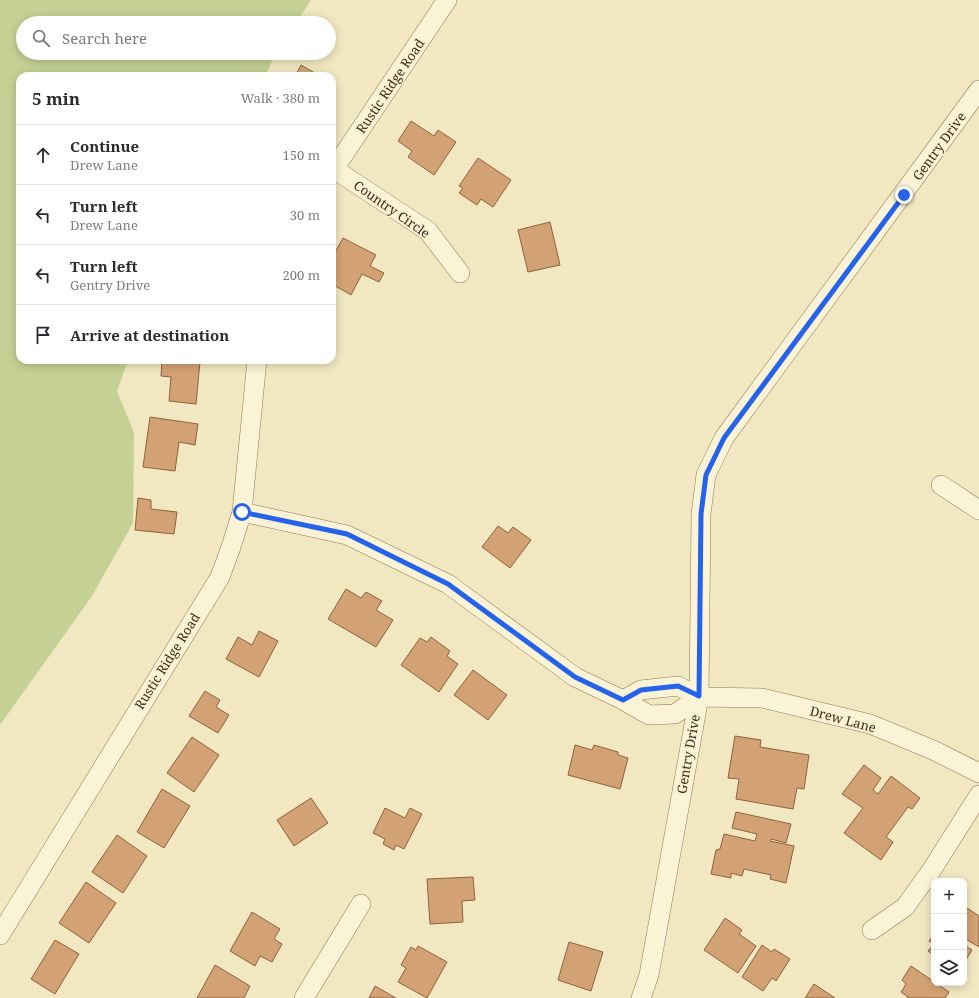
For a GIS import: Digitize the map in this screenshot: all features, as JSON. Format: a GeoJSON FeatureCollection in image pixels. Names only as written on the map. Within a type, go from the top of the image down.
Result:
{"type":"FeatureCollection","features":[{"type":"Feature","properties":{"kind":"street","name":"Rustic Ridge Road"},"geometry":{"type":"LineString","coordinates":[[336,166],[447,0]]}},
{"type":"Feature","properties":{"kind":"street","name":"Gentry Drive"},"geometry":{"type":"LineString","coordinates":[[640,998],[649,975],[699,696],[701,514],[706,475],[724,438],[979,90]]}},
{"type":"Feature","properties":{"kind":"street","name":"Country Circle"},"geometry":{"type":"LineString","coordinates":[[336,173],[428,231],[460,273]]}},
{"type":"Feature","properties":{"kind":"street","name":"Rustic Ridge Road"},"geometry":{"type":"LineString","coordinates":[[0,935],[220,577],[242,512],[257,364]]}},
{"type":"Feature","properties":{"kind":"street"},"geometry":{"type":"LineString","coordinates":[[941,485],[979,510]]}},
{"type":"Feature","properties":{"kind":"street"},"geometry":{"type":"LineString","coordinates":[[242,512],[347,534],[448,584],[575,677],[623,700],[649,715],[675,714],[699,696]]}},
{"type":"Feature","properties":{"kind":"street","name":"Drew Lane"},"geometry":{"type":"LineString","coordinates":[[623,700],[641,690],[678,686],[699,696],[762,698],[870,724],[932,750],[979,773]]}},
{"type":"Feature","properties":{"kind":"street"},"geometry":{"type":"LineString","coordinates":[[872,930],[905,907],[931,871],[979,795]]}},
{"type":"Feature","properties":{"kind":"street"},"geometry":{"type":"LineString","coordinates":[[304,998],[362,904]]}},
{"type":"Feature","properties":{"kind":"green space"},"geometry":{"type":"Polygon","coordinates":[[[0,0],[311,0],[301,16],[16,16],[16,60],[273,60],[267,72],[16,72],[16,364],[127,364],[117,391],[134,433],[133,523],[92,596],[0,725],[0,0]]]}},
{"type":"Feature","properties":{"kind":"building"},"geometry":{"type":"Polygon","coordinates":[[[301,65],[313,72],[297,72],[301,65]]]}},
{"type":"Feature","properties":{"kind":"building"},"geometry":{"type":"Polygon","coordinates":[[[411,121],[434,136],[438,130],[456,142],[434,175],[408,157],[412,151],[398,141],[411,121]]]}},
{"type":"Feature","properties":{"kind":"building"},"geometry":{"type":"Polygon","coordinates":[[[478,158],[511,180],[493,207],[481,199],[477,205],[459,193],[463,188],[459,186],[478,158]]]}},
{"type":"Feature","properties":{"kind":"building"},"geometry":{"type":"Polygon","coordinates":[[[550,222],[560,265],[528,272],[518,230],[550,222]]]}},
{"type":"Feature","properties":{"kind":"building"},"geometry":{"type":"Polygon","coordinates":[[[343,238],[376,255],[370,266],[384,273],[379,282],[362,274],[351,295],[336,286],[336,251],[343,238]]]}},
{"type":"Feature","properties":{"kind":"building"},"geometry":{"type":"Polygon","coordinates":[[[162,364],[200,364],[196,404],[169,401],[171,377],[161,376],[162,364]]]}},
{"type":"Feature","properties":{"kind":"building"},"geometry":{"type":"Polygon","coordinates":[[[150,417],[198,424],[195,445],[179,442],[175,471],[143,467],[150,417]]]}},
{"type":"Feature","properties":{"kind":"building"},"geometry":{"type":"Polygon","coordinates":[[[138,498],[151,500],[151,509],[177,512],[174,534],[135,530],[138,498]]]}},
{"type":"Feature","properties":{"kind":"building"},"geometry":{"type":"Polygon","coordinates":[[[498,526],[508,533],[513,527],[531,540],[510,568],[482,547],[498,526]]]}},
{"type":"Feature","properties":{"kind":"building"},"geometry":{"type":"Polygon","coordinates":[[[346,589],[361,598],[366,592],[382,601],[376,610],[393,620],[376,647],[328,619],[346,589]]]}},
{"type":"Feature","properties":{"kind":"building"},"geometry":{"type":"Polygon","coordinates":[[[259,631],[278,641],[259,677],[226,659],[238,637],[252,645],[259,631]]]}},
{"type":"Feature","properties":{"kind":"building"},"geometry":{"type":"Polygon","coordinates":[[[431,637],[450,651],[447,656],[458,664],[439,692],[401,665],[420,638],[427,642],[431,637]]]}},
{"type":"Feature","properties":{"kind":"building"},"geometry":{"type":"Polygon","coordinates":[[[473,670],[507,695],[488,720],[454,695],[473,670]]]}},
{"type":"Feature","properties":{"kind":"building"},"geometry":{"type":"Polygon","coordinates":[[[205,691],[220,700],[216,707],[229,715],[218,733],[189,716],[205,691]]]}},
{"type":"Feature","properties":{"kind":"building"},"geometry":{"type":"Polygon","coordinates":[[[735,736],[761,740],[760,747],[809,755],[804,789],[797,788],[793,809],[736,799],[739,779],[728,778],[735,736]]]}},
{"type":"Feature","properties":{"kind":"building"},"geometry":{"type":"Polygon","coordinates":[[[192,737],[219,755],[194,792],[167,773],[192,737]]]}},
{"type":"Feature","properties":{"kind":"building"},"geometry":{"type":"Polygon","coordinates":[[[575,745],[592,750],[594,745],[618,752],[618,755],[628,758],[620,789],[568,775],[575,745]]]}},
{"type":"Feature","properties":{"kind":"building"},"geometry":{"type":"Polygon","coordinates":[[[864,765],[881,778],[873,790],[878,794],[891,776],[920,798],[912,809],[908,807],[886,837],[893,842],[881,860],[844,833],[863,808],[842,794],[864,765]]]}},
{"type":"Feature","properties":{"kind":"building"},"geometry":{"type":"Polygon","coordinates":[[[162,789],[190,806],[164,848],[137,832],[162,789]]]}},
{"type":"Feature","properties":{"kind":"building"},"geometry":{"type":"Polygon","coordinates":[[[311,798],[328,823],[294,846],[277,820],[311,798]]]}},
{"type":"Feature","properties":{"kind":"building"},"geometry":{"type":"Polygon","coordinates":[[[385,808],[405,818],[410,808],[422,814],[404,849],[396,845],[394,850],[383,844],[385,839],[373,833],[385,808]]]}},
{"type":"Feature","properties":{"kind":"building"},"geometry":{"type":"Polygon","coordinates":[[[736,812],[791,824],[786,843],[771,839],[770,841],[794,846],[786,883],[770,879],[771,875],[744,869],[742,876],[731,873],[731,878],[711,874],[716,850],[720,849],[724,834],[755,841],[757,834],[732,828],[736,812]]]}},
{"type":"Feature","properties":{"kind":"building"},"geometry":{"type":"Polygon","coordinates":[[[117,835],[147,856],[123,893],[92,872],[117,835]]]}},
{"type":"Feature","properties":{"kind":"building"},"geometry":{"type":"Polygon","coordinates":[[[473,877],[475,900],[462,901],[463,922],[430,924],[427,879],[473,877]]]}},
{"type":"Feature","properties":{"kind":"building"},"geometry":{"type":"Polygon","coordinates":[[[86,882],[116,903],[89,943],[59,923],[86,882]]]}},
{"type":"Feature","properties":{"kind":"building"},"geometry":{"type":"Polygon","coordinates":[[[967,908],[979,916],[979,947],[967,940],[967,908]]]}},
{"type":"Feature","properties":{"kind":"building"},"geometry":{"type":"Polygon","coordinates":[[[252,912],[280,929],[274,939],[282,944],[272,962],[260,956],[255,966],[230,951],[252,912]]]}},
{"type":"Feature","properties":{"kind":"building"},"geometry":{"type":"Polygon","coordinates":[[[725,918],[742,930],[739,934],[756,946],[738,973],[704,950],[725,918]]]}},
{"type":"Feature","properties":{"kind":"building"},"geometry":{"type":"Polygon","coordinates":[[[55,940],[79,954],[55,994],[31,979],[55,940]]]}},
{"type":"Feature","properties":{"kind":"building"},"geometry":{"type":"Polygon","coordinates":[[[569,942],[603,952],[591,991],[558,980],[569,942]]]}},
{"type":"Feature","properties":{"kind":"building"},"geometry":{"type":"Polygon","coordinates":[[[762,945],[772,952],[774,949],[790,959],[776,981],[772,978],[763,991],[742,977],[762,945]]]}},
{"type":"Feature","properties":{"kind":"building"},"geometry":{"type":"Polygon","coordinates":[[[418,946],[447,962],[427,998],[398,982],[406,968],[401,965],[411,947],[416,950],[418,946]]]}},
{"type":"Feature","properties":{"kind":"building"},"geometry":{"type":"Polygon","coordinates":[[[967,947],[972,950],[967,958],[967,947]]]}},
{"type":"Feature","properties":{"kind":"building"},"geometry":{"type":"Polygon","coordinates":[[[215,965],[250,986],[244,998],[197,998],[215,965]]]}},
{"type":"Feature","properties":{"kind":"building"},"geometry":{"type":"Polygon","coordinates":[[[911,966],[931,980],[931,986],[940,986],[949,992],[945,998],[907,998],[908,997],[901,992],[906,984],[902,980],[911,966]]]}},
{"type":"Feature","properties":{"kind":"building"},"geometry":{"type":"Polygon","coordinates":[[[814,984],[835,998],[805,998],[814,984]]]}},
{"type":"Feature","properties":{"kind":"building"},"geometry":{"type":"Polygon","coordinates":[[[375,986],[396,998],[369,998],[375,986]]]}},
{"type":"Feature","properties":{"kind":"route"},"geometry":{"type":"LineString","coordinates":[[242,512],[347,534],[448,584],[575,677],[623,700],[641,690],[678,686],[699,696],[701,514],[706,475],[724,438],[904,195]]}}]}
